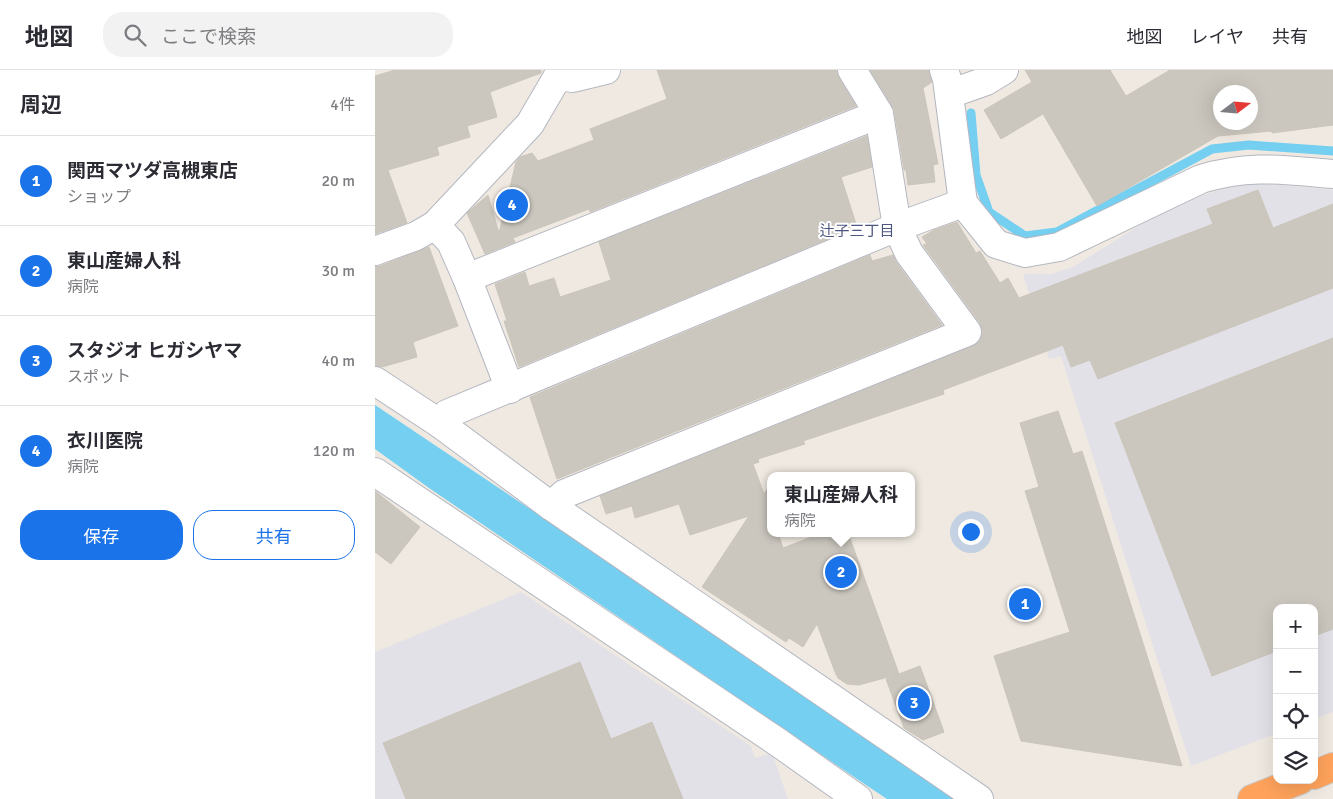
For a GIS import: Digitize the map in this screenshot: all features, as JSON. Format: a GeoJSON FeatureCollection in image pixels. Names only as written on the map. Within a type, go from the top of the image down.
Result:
{"type":"FeatureCollection","features":[{"type":"Feature","properties":{"kind":"highway"},"geometry":{"type":"LineString","coordinates":[[1318,773],[1333,767]]}},
{"type":"Feature","properties":{"kind":"highway"},"geometry":{"type":"LineString","coordinates":[[1252,799],[1290,784]]}},
{"type":"Feature","properties":{"kind":"street"},"geometry":{"type":"LineString","coordinates":[[375,250],[416,236],[435,225],[530,124],[559,73],[573,78],[606,70]]}},
{"type":"Feature","properties":{"kind":"street"},"geometry":{"type":"LineString","coordinates":[[551,506],[564,494],[967,332],[909,253],[897,227],[879,114],[857,75],[852,70]]}},
{"type":"Feature","properties":{"kind":"street"},"geometry":{"type":"LineString","coordinates":[[1004,70],[986,81],[947,82],[963,203],[996,244],[1025,253],[1059,247],[1201,179],[1222,173],[1263,168],[1333,174]]}},
{"type":"Feature","properties":{"kind":"street"},"geometry":{"type":"LineString","coordinates":[[467,278],[879,114]]}},
{"type":"Feature","properties":{"kind":"street"},"geometry":{"type":"LineString","coordinates":[[439,423],[447,414],[897,227],[963,203]]}},
{"type":"Feature","properties":{"kind":"street"},"geometry":{"type":"LineString","coordinates":[[435,225],[451,242],[510,389]]}},
{"type":"Feature","properties":{"kind":"street"},"geometry":{"type":"LineString","coordinates":[[375,381],[439,423],[551,506],[979,799]]}},
{"type":"Feature","properties":{"kind":"street"},"geometry":{"type":"LineString","coordinates":[[375,472],[771,738],[858,799]]}},
{"type":"Feature","properties":{"kind":"shaded area"},"geometry":{"type":"Polygon","coordinates":[[[1260,183],[1333,190],[1333,712],[1318,718],[1318,604],[1273,604],[1273,735],[1191,766],[1061,356],[1049,359],[1023,274],[1051,274],[1073,267],[1158,214],[1185,201],[1226,188],[1260,183]]]}},
{"type":"Feature","properties":{"kind":"shaded area"},"geometry":{"type":"Polygon","coordinates":[[[521,592],[751,746],[755,758],[772,753],[788,799],[375,799],[375,652],[521,592]]]}},
{"type":"Feature","properties":{"kind":"water"},"geometry":{"type":"Polygon","coordinates":[[[375,405],[703,625],[957,799],[887,799],[863,783],[429,488],[375,449],[375,405]]]}},
{"type":"Feature","properties":{"kind":"building"},"geometry":{"type":"Polygon","coordinates":[[[395,70],[541,70],[541,73],[490,92],[497,117],[467,126],[470,137],[437,147],[439,155],[388,170],[407,223],[375,234],[375,76],[395,70]]]}},
{"type":"Feature","properties":{"kind":"building"},"geometry":{"type":"Polygon","coordinates":[[[657,70],[836,70],[856,106],[590,212],[589,209],[513,238],[515,242],[485,254],[467,213],[488,195],[499,233],[516,162],[520,157],[532,153],[538,161],[594,140],[590,129],[667,99],[657,70]]]}},
{"type":"Feature","properties":{"kind":"building"},"geometry":{"type":"Polygon","coordinates":[[[870,70],[929,70],[932,82],[923,88],[938,164],[933,165],[935,182],[908,185],[894,109],[870,70]]]}},
{"type":"Feature","properties":{"kind":"building"},"geometry":{"type":"Polygon","coordinates":[[[1025,70],[1110,70],[1126,96],[1170,70],[1333,70],[1333,125],[1272,133],[1272,131],[1218,136],[1097,206],[1043,114],[1001,139],[984,110],[1032,82],[1025,70]]]}},
{"type":"Feature","properties":{"kind":"building"},"geometry":{"type":"Polygon","coordinates":[[[867,136],[872,167],[841,177],[857,227],[519,367],[504,321],[507,321],[495,284],[525,272],[529,286],[554,278],[560,297],[611,280],[599,242],[867,136]]]}},
{"type":"Feature","properties":{"kind":"building"},"geometry":{"type":"Polygon","coordinates":[[[1258,190],[1273,228],[1333,204],[1333,288],[1098,379],[1090,360],[1071,367],[1063,345],[943,390],[944,394],[803,441],[805,444],[758,459],[759,462],[753,464],[764,494],[767,489],[767,537],[779,537],[783,548],[812,537],[849,537],[899,674],[859,685],[847,684],[838,678],[835,672],[817,624],[803,647],[789,638],[786,642],[702,587],[749,516],[690,535],[679,504],[635,518],[632,506],[606,514],[600,496],[973,346],[980,341],[983,332],[980,323],[923,245],[927,244],[922,237],[934,230],[957,222],[976,253],[980,251],[1000,283],[1008,278],[1019,298],[1213,224],[1207,209],[1258,190]]]}},
{"type":"Feature","properties":{"kind":"building"},"geometry":{"type":"Polygon","coordinates":[[[429,247],[458,326],[413,342],[417,357],[382,367],[375,366],[375,266],[380,266],[429,247]]]}},
{"type":"Feature","properties":{"kind":"building"},"geometry":{"type":"Polygon","coordinates":[[[870,255],[872,261],[893,255],[896,262],[942,325],[557,479],[530,397],[870,255]]]}},
{"type":"Feature","properties":{"kind":"building"},"geometry":{"type":"Polygon","coordinates":[[[1333,338],[1333,629],[1318,635],[1318,604],[1273,604],[1273,653],[1212,676],[1115,423],[1333,338]]]}},
{"type":"Feature","properties":{"kind":"building"},"geometry":{"type":"Polygon","coordinates":[[[1058,411],[1073,454],[1082,451],[1182,766],[1021,741],[994,656],[1070,632],[1025,491],[1039,487],[1020,423],[1058,411]]]}},
{"type":"Feature","properties":{"kind":"building"},"geometry":{"type":"Polygon","coordinates":[[[375,491],[420,527],[391,564],[375,552],[375,491]]]}},
{"type":"Feature","properties":{"kind":"building"},"geometry":{"type":"Polygon","coordinates":[[[580,662],[611,739],[652,722],[683,799],[406,799],[383,743],[580,662]]]}},
{"type":"Feature","properties":{"kind":"building"},"geometry":{"type":"Polygon","coordinates":[[[920,666],[944,732],[923,740],[904,728],[886,679],[920,666]]]}},
{"type":"Feature","properties":{"kind":"waterway"},"geometry":{"type":"LineString","coordinates":[[971,113],[976,175],[989,212],[1025,236],[1057,232],[1212,149],[1249,145],[1333,151]]}},
{"type":"Feature","properties":{"kind":"place","name":"衣川医院"},"geometry":{"type":"Point","coordinates":[512,205]}},
{"type":"Feature","properties":{"kind":"place","name":"東山産婦人科"},"geometry":{"type":"Point","coordinates":[841,572]}},
{"type":"Feature","properties":{"kind":"place","name":"関西マツダ高槻東店"},"geometry":{"type":"Point","coordinates":[1025,604]}},
{"type":"Feature","properties":{"kind":"place","name":"スタジオ ヒガシヤマ"},"geometry":{"type":"Point","coordinates":[914,703]}},
{"type":"Feature","properties":{"kind":"district","name":"辻子三丁目"},"geometry":{"type":"Point","coordinates":[857,231]}}]}
